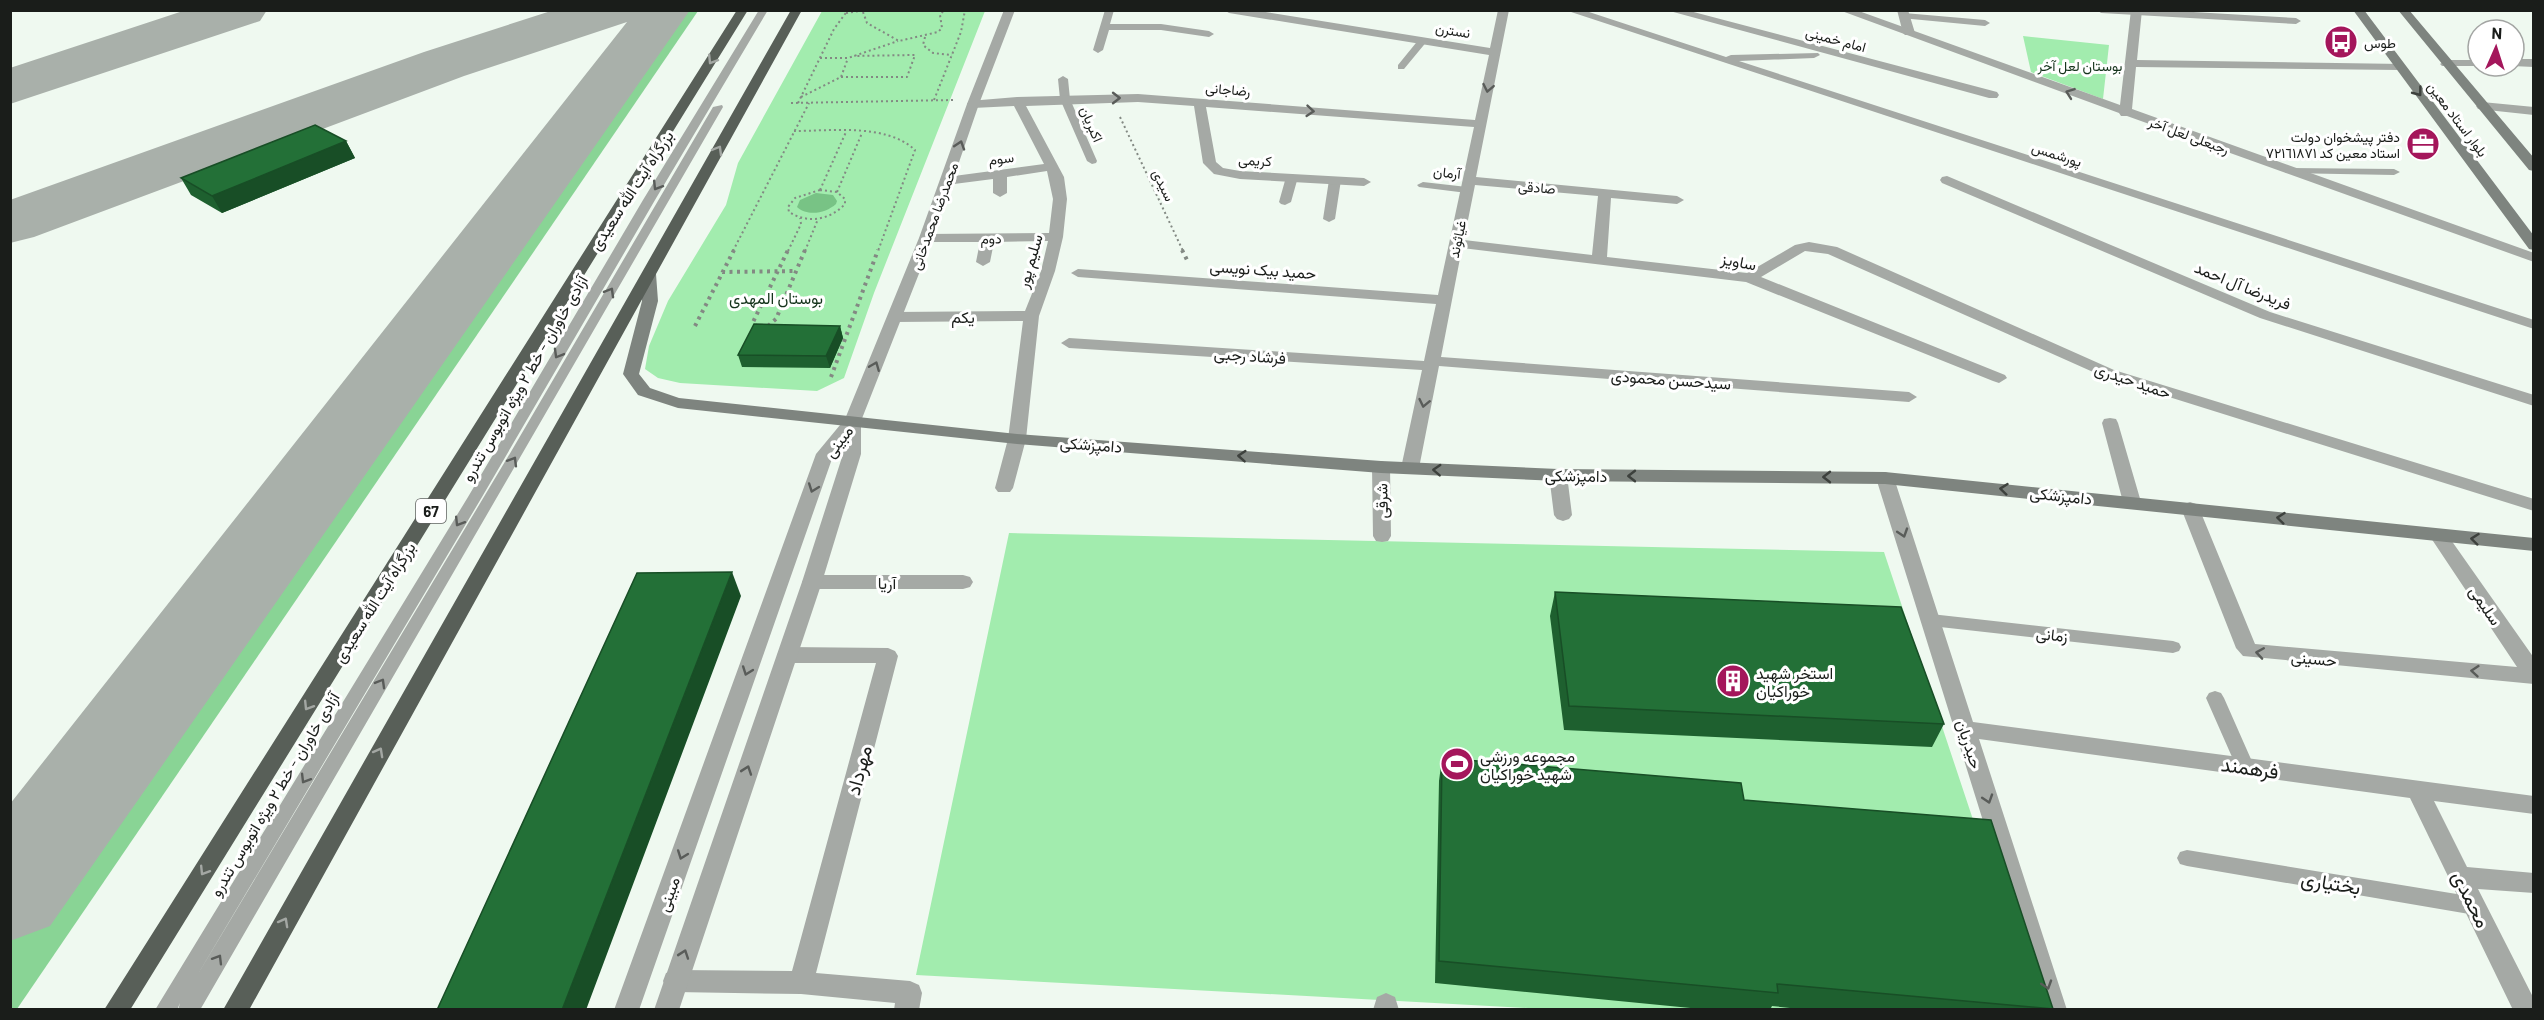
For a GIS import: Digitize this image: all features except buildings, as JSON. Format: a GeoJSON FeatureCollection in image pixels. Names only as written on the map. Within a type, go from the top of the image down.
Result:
{"type":"FeatureCollection","features":[{"type":"Feature","properties":{"kind":"highway","name":"بزرگراه آیت الله سعیدی"},"geometry":{"type":"LineString","coordinates":[[116,1010],[743,10]]}},
{"type":"Feature","properties":{"kind":"highway"},"geometry":{"type":"LineString","coordinates":[[235,1010],[798,10]]}},
{"type":"Feature","properties":{"kind":"main road","name":"بلوار استاد معین"},"geometry":{"type":"LineString","coordinates":[[2358,10],[2534,246]]}},
{"type":"Feature","properties":{"kind":"main road","name":"بلوار استاد معین"},"geometry":{"type":"LineString","coordinates":[[2403,10],[2534,167]]}},
{"type":"Feature","properties":{"kind":"main road","name":"دامپزشکی"},"geometry":{"type":"LineString","coordinates":[[649,274],[650,301],[631,374],[635,384],[645,394],[678,403],[1017,439],[1381,467],[1558,475],[1885,478],[2534,545]]}},
{"type":"Feature","properties":{"kind":"street","name":"محمدرضا محمدخانی"},"geometry":{"type":"LineString","coordinates":[[854,421],[927,238],[974,102],[1010,10]]}},
{"type":"Feature","properties":{"kind":"street","name":"نسترن"},"geometry":{"type":"LineString","coordinates":[[1229,10],[1496,52]]}},
{"type":"Feature","properties":{"kind":"street","name":"غیاثوند"},"geometry":{"type":"LineString","coordinates":[[1410,468],[1504,10]]}},
{"type":"Feature","properties":{"kind":"street","name":"پورشمس"},"geometry":{"type":"LineString","coordinates":[[1570,10],[2534,325]]}},
{"type":"Feature","properties":{"kind":"street","name":"امام خمینی"},"geometry":{"type":"LineString","coordinates":[[1671,10],[1993,95]]}},
{"type":"Feature","properties":{"kind":"street","name":"رجبعلی لعل آخر"},"geometry":{"type":"LineString","coordinates":[[1844,10],[2125,113],[2534,258]]}},
{"type":"Feature","properties":{"kind":"street"},"geometry":{"type":"LineString","coordinates":[[2125,113],[2133,63],[2137,12]]}},
{"type":"Feature","properties":{"kind":"street"},"geometry":{"type":"LineString","coordinates":[[1903,14],[1909,33]]}},
{"type":"Feature","properties":{"kind":"street"},"geometry":{"type":"LineString","coordinates":[[1717,58],[1835,54]]}},
{"type":"Feature","properties":{"kind":"street"},"geometry":{"type":"LineString","coordinates":[[2133,63],[2399,66]]}},
{"type":"Feature","properties":{"kind":"street"},"geometry":{"type":"LineString","coordinates":[[2446,64],[2466,64]]}},
{"type":"Feature","properties":{"kind":"street","name":"رضاجانی"},"geometry":{"type":"LineString","coordinates":[[974,102],[1111,97],[1481,124]]}},
{"type":"Feature","properties":{"kind":"street","name":"سلیم پور"},"geometry":{"type":"LineString","coordinates":[[1004,488],[1017,439],[1031,316],[1048,271],[1056,237],[1060,191],[1051,167],[1017,101]]}},
{"type":"Feature","properties":{"kind":"street","name":"کریمی"},"geometry":{"type":"LineString","coordinates":[[1199,102],[1210,163],[1214,168],[1229,174],[1364,182]]}},
{"type":"Feature","properties":{"kind":"street"},"geometry":{"type":"LineString","coordinates":[[2482,106],[2534,111]]}},
{"type":"Feature","properties":{"kind":"street","name":"سوم"},"geometry":{"type":"LineString","coordinates":[[954,180],[1051,167]]}},
{"type":"Feature","properties":{"kind":"street"},"geometry":{"type":"LineString","coordinates":[[1000,174],[1000,193]]}},
{"type":"Feature","properties":{"kind":"street","name":"فریدرضا آل احمد"},"geometry":{"type":"LineString","coordinates":[[1947,180],[2265,315],[2534,401]]}},
{"type":"Feature","properties":{"kind":"street","name":"صادقی"},"geometry":{"type":"LineString","coordinates":[[1468,185],[1605,193],[1677,200]]}},
{"type":"Feature","properties":{"kind":"street"},"geometry":{"type":"LineString","coordinates":[[1599,260],[1605,193]]}},
{"type":"Feature","properties":{"kind":"street","name":"دوم"},"geometry":{"type":"LineString","coordinates":[[927,238],[1056,237]]}},
{"type":"Feature","properties":{"kind":"street"},"geometry":{"type":"LineString","coordinates":[[983,262],[988,238]]}},
{"type":"Feature","properties":{"kind":"street","name":"ساویز"},"geometry":{"type":"LineString","coordinates":[[1456,243],[1749,278],[1999,378]]}},
{"type":"Feature","properties":{"kind":"street","name":"حمید حیدری"},"geometry":{"type":"LineString","coordinates":[[1749,278],[1800,248],[1809,246],[1832,250],[2108,373],[2534,505]]}},
{"type":"Feature","properties":{"kind":"street","name":"حمید بیک نویسی"},"geometry":{"type":"LineString","coordinates":[[1078,273],[1445,300]]}},
{"type":"Feature","properties":{"kind":"street","name":"یکم"},"geometry":{"type":"LineString","coordinates":[[895,317],[1031,316]]}},
{"type":"Feature","properties":{"kind":"street","name":"فرشاد رجبی"},"geometry":{"type":"LineString","coordinates":[[1069,343],[1432,363]]}},
{"type":"Feature","properties":{"kind":"street","name":"سیدحسن محمودی"},"geometry":{"type":"LineString","coordinates":[[1432,363],[1909,397]]}},
{"type":"Feature","properties":{"kind":"street","name":"مبینی"},"geometry":{"type":"LineString","coordinates":[[666,1010],[812,582],[852,454],[854,421]]}},
{"type":"Feature","properties":{"kind":"street","name":"مبینی"},"geometry":{"type":"LineString","coordinates":[[626,1010],[825,454],[854,421]]}},
{"type":"Feature","properties":{"kind":"street"},"geometry":{"type":"LineString","coordinates":[[2110,423],[2132,502]]}},
{"type":"Feature","properties":{"kind":"street","name":"شرقی"},"geometry":{"type":"LineString","coordinates":[[1381,467],[1382,536]]}},
{"type":"Feature","properties":{"kind":"street"},"geometry":{"type":"LineString","coordinates":[[1558,475],[1563,515]]}},
{"type":"Feature","properties":{"kind":"street","name":"حیدریان"},"geometry":{"type":"LineString","coordinates":[[1885,478],[2055,1010]]}},
{"type":"Feature","properties":{"kind":"street","name":"حسینی"},"geometry":{"type":"LineString","coordinates":[[2190,508],[2246,648],[2250,651],[2534,676]]}},
{"type":"Feature","properties":{"kind":"street","name":"سلیمی"},"geometry":{"type":"LineString","coordinates":[[2438,535],[2534,676]]}},
{"type":"Feature","properties":{"kind":"street","name":"آریا"},"geometry":{"type":"LineString","coordinates":[[779,582],[963,582]]}},
{"type":"Feature","properties":{"kind":"street","name":"مهرداد"},"geometry":{"type":"LineString","coordinates":[[786,655],[888,656],[801,983]]}},
{"type":"Feature","properties":{"kind":"street","name":"فرهمند"},"geometry":{"type":"LineString","coordinates":[[1966,729],[2534,805]]}},
{"type":"Feature","properties":{"kind":"street","name":"محمدی"},"geometry":{"type":"LineString","coordinates":[[2417,789],[2526,1010]]}},
{"type":"Feature","properties":{"kind":"street"},"geometry":{"type":"LineString","coordinates":[[2460,876],[2534,883]]}},
{"type":"Feature","properties":{"kind":"street"},"geometry":{"type":"LineString","coordinates":[[675,981],[801,983],[908,1001]]}},
{"type":"Feature","properties":{"kind":"lane","name":"آزادی خاوران - خط ۲ ویژه اتوبوس تندرو"},"geometry":{"type":"LineString","coordinates":[[165,1010],[475,497],[649,200],[764,10]]}},
{"type":"Feature","properties":{"kind":"lane","name":"آزادی خاوران - خط ۲ ویژه اتوبوس تندرو"},"geometry":{"type":"LineString","coordinates":[[188,1010],[519,450],[775,10]]}},
{"type":"Feature","properties":{"kind":"lane"},"geometry":{"type":"LineString","coordinates":[[1098,50],[1110,10]]}},
{"type":"Feature","properties":{"kind":"lane"},"geometry":{"type":"LineString","coordinates":[[2101,10],[2296,21]]}},
{"type":"Feature","properties":{"kind":"lane"},"geometry":{"type":"LineString","coordinates":[[1903,14],[1985,23]]}},
{"type":"Feature","properties":{"kind":"lane"},"geometry":{"type":"LineString","coordinates":[[1105,27],[1161,27],[1209,34]]}},
{"type":"Feature","properties":{"kind":"lane"},"geometry":{"type":"LineString","coordinates":[[1401,67],[1423,40]]}},
{"type":"Feature","properties":{"kind":"lane","name":"اکبریان"},"geometry":{"type":"LineString","coordinates":[[1063,79],[1065,99],[1092,161]]}},
{"type":"Feature","properties":{"kind":"lane"},"geometry":{"type":"LineString","coordinates":[[2290,171],[2394,172]]}},
{"type":"Feature","properties":{"kind":"lane"},"geometry":{"type":"LineString","coordinates":[[1285,202],[1292,177]]}},
{"type":"Feature","properties":{"kind":"lane"},"geometry":{"type":"LineString","coordinates":[[1329,219],[1335,180]]}},
{"type":"Feature","properties":{"kind":"lane","name":"آرمان"},"geometry":{"type":"LineString","coordinates":[[1423,185],[1468,185]]}},
{"type":"Feature","properties":{"kind":"lane","name":"زمانی"},"geometry":{"type":"LineString","coordinates":[[1931,620],[2173,647]]}},
{"type":"Feature","properties":{"kind":"lane"},"geometry":{"type":"LineString","coordinates":[[2215,698],[2245,766]]}},
{"type":"Feature","properties":{"kind":"lane","name":"بختیاری"},"geometry":{"type":"LineString","coordinates":[[2187,858],[2475,906]]}},
{"type":"Feature","properties":{"kind":"path"},"geometry":{"type":"LineString","coordinates":[[820,58],[848,58],[899,41],[938,32],[942,28],[940,15],[944,10]]}},
{"type":"Feature","properties":{"kind":"path"},"geometry":{"type":"LineString","coordinates":[[933,100],[961,32],[965,10]]}},
{"type":"Feature","properties":{"kind":"path"},"geometry":{"type":"LineString","coordinates":[[798,103],[834,29],[847,12],[865,11],[867,23],[899,41]]}},
{"type":"Feature","properties":{"kind":"path"},"geometry":{"type":"LineString","coordinates":[[926,36],[923,45],[927,50],[952,55]]}},
{"type":"Feature","properties":{"kind":"path"},"geometry":{"type":"LineString","coordinates":[[801,98],[841,77],[907,77],[915,55],[854,56]]}},
{"type":"Feature","properties":{"kind":"path"},"geometry":{"type":"LineString","coordinates":[[841,77],[848,58]]}},
{"type":"Feature","properties":{"kind":"path","name":"سیدی"},"geometry":{"type":"LineString","coordinates":[[1111,97],[1197,282]]}},
{"type":"Feature","properties":{"kind":"path"},"geometry":{"type":"LineString","coordinates":[[791,103],[933,100],[974,102]]}},
{"type":"Feature","properties":{"kind":"path"},"geometry":{"type":"LineString","coordinates":[[695,326],[809,103]]}},
{"type":"Feature","properties":{"kind":"path"},"geometry":{"type":"LineString","coordinates":[[794,131],[885,134],[902,139],[915,150],[831,377]]}},
{"type":"Feature","properties":{"kind":"path"},"geometry":{"type":"LineString","coordinates":[[820,190],[846,132]]}},
{"type":"Feature","properties":{"kind":"path"},"geometry":{"type":"LineString","coordinates":[[837,192],[862,133]]}},
{"type":"Feature","properties":{"kind":"path"},"geometry":{"type":"LineString","coordinates":[[820,190],[837,192],[845,199],[842,209],[818,219],[800,218],[789,212],[790,203],[802,194],[820,190]]}},
{"type":"Feature","properties":{"kind":"path"},"geometry":{"type":"LineString","coordinates":[[800,218],[801,224],[753,322],[754,326],[769,326],[776,319],[818,219]]}},
{"type":"Feature","properties":{"kind":"path"},"geometry":{"type":"LineString","coordinates":[[723,272],[796,271]]}},
{"type":"Feature","properties":{"kind":"green space","name":"بوستان المهدی"},"geometry":{"type":"Polygon","coordinates":[[[822,11],[985,11],[874,293],[844,378],[817,391],[680,383],[658,378],[645,369],[649,346],[668,301],[726,205],[738,163],[822,11]]]}},
{"type":"Feature","properties":{"kind":"green space","name":"بوستان لعل آخر"},"geometry":{"type":"Polygon","coordinates":[[[2023,36],[2109,45],[2103,99],[2031,72],[2023,36]]]}},
{"type":"Feature","properties":{"kind":"green space","name":"مجموعه ورزشی شهید خوراکیان"},"geometry":{"type":"Polygon","coordinates":[[[1009,533],[1884,552],[2036,1009],[1546,1009],[916,975],[1009,533]]]}},
{"type":"Feature","properties":{"kind":"shaded area"},"geometry":{"type":"Polygon","coordinates":[[[671,10],[698,11],[17,1009],[11,1009],[11,930],[671,10]]]}},
{"type":"Feature","properties":{"kind":"shaded area"},"geometry":{"type":"Polygon","coordinates":[[[816,193],[833,195],[837,201],[836,204],[817,213],[806,212],[797,207],[800,200],[816,193]]]}},
{"type":"Feature","properties":{"kind":"taxiway"},"geometry":{"type":"LineString","coordinates":[[10,87],[241,10]]}},
{"type":"Feature","properties":{"kind":"taxiway"},"geometry":{"type":"LineString","coordinates":[[10,223],[444,64],[610,10]]}},
{"type":"Feature","properties":{"kind":"taxiway"},"geometry":{"type":"LineString","coordinates":[[10,891],[664,10]]}},
{"type":"Feature","properties":{"kind":"place","name":"طوس"},"geometry":{"type":"Point","coordinates":[2341,42]}},
{"type":"Feature","properties":{"kind":"place","name":"دفتر پيشخوان دولت استاد معين كد ٧٢١٦١٨٧١"},"geometry":{"type":"Point","coordinates":[2423,144]}},
{"type":"Feature","properties":{"kind":"place","name":"استخر شهید خوراکیان"},"geometry":{"type":"Point","coordinates":[1733,681]}},
{"type":"Feature","properties":{"kind":"place","name":"مجموعه ورزشی شهید خوراکیان"},"geometry":{"type":"Point","coordinates":[1457,764]}}]}
